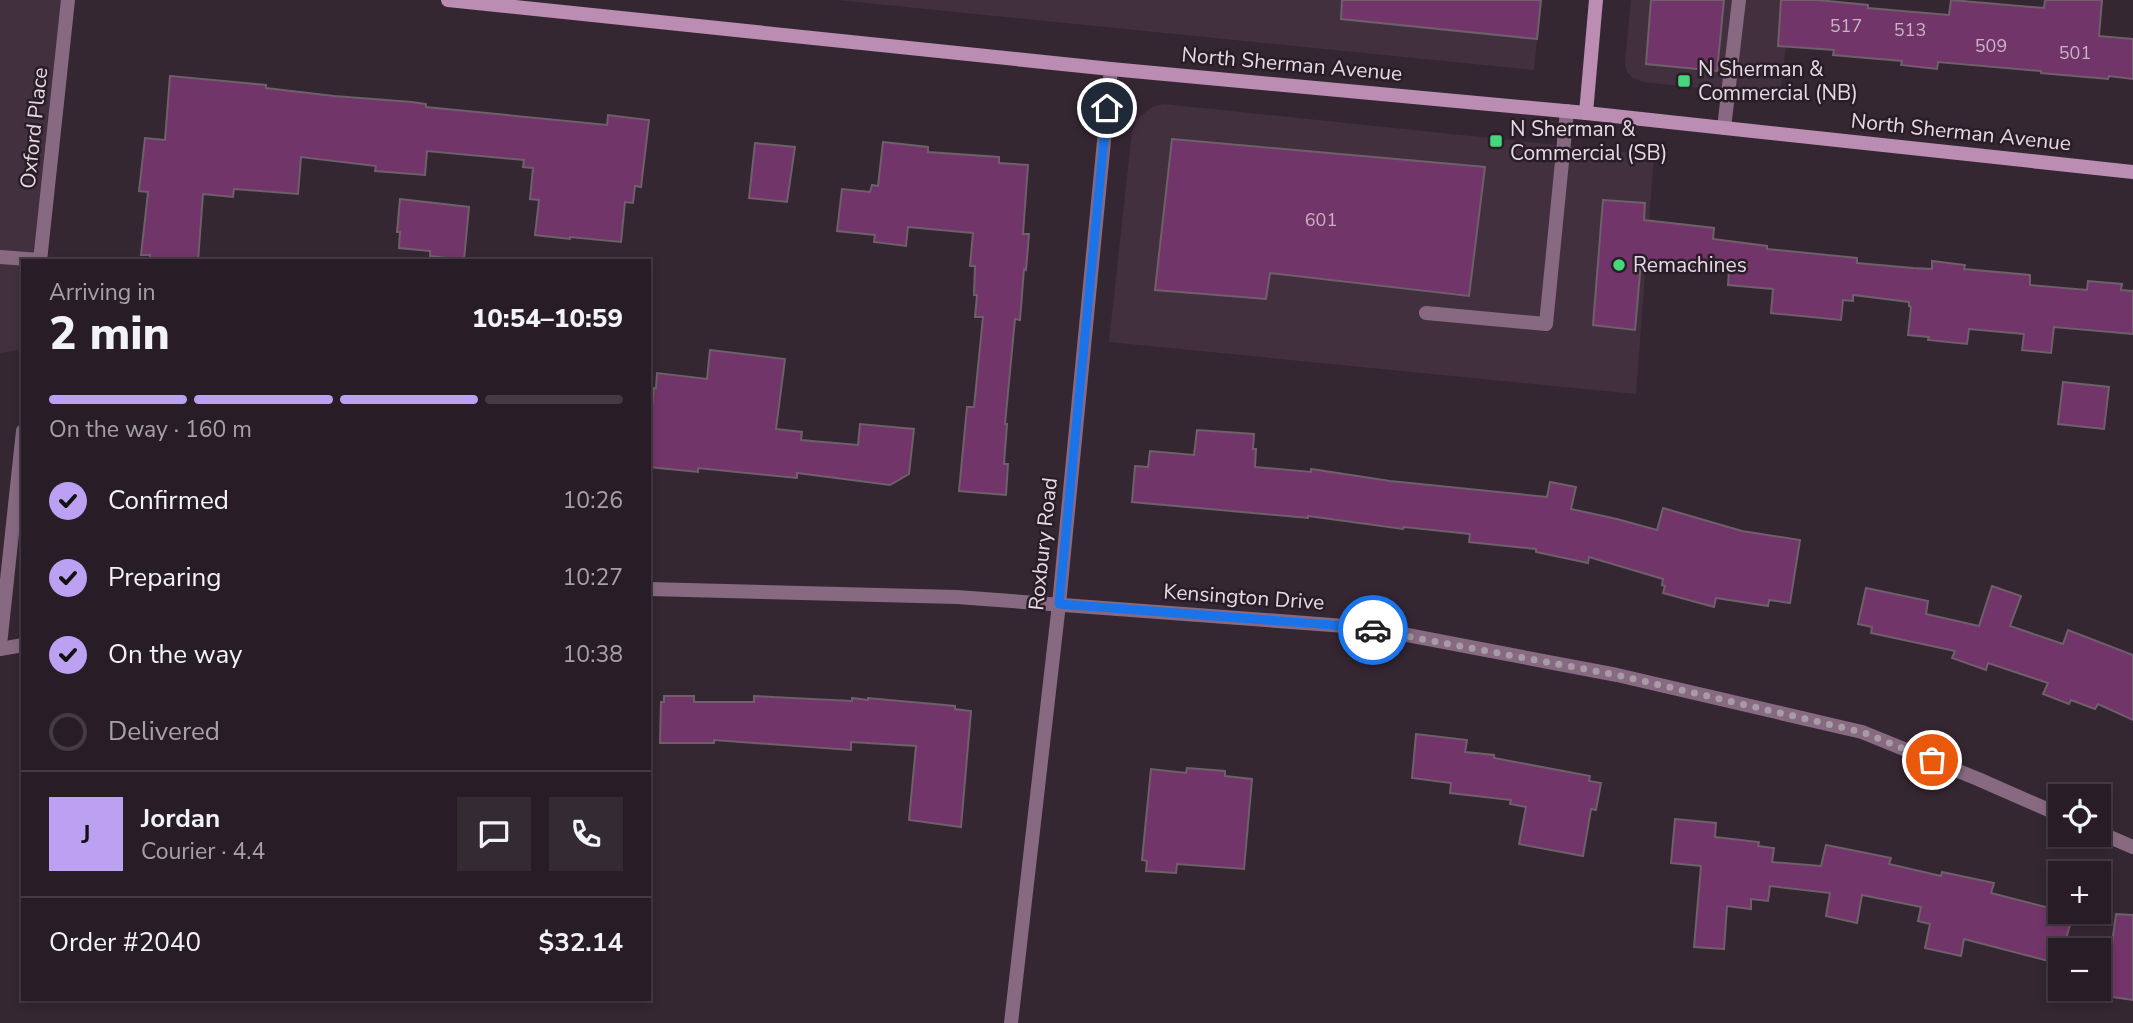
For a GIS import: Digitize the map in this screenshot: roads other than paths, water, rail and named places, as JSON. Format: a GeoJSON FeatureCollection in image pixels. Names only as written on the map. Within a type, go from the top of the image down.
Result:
{"type":"FeatureCollection","features":[{"type":"Feature","properties":{"kind":"street","name":"Oxford Place"},"geometry":{"type":"LineString","coordinates":[[40,259],[68,0]]}},
{"type":"Feature","properties":{"kind":"street","name":"North Sherman Avenue"},"geometry":{"type":"LineString","coordinates":[[447,0],[1111,69],[1567,111],[2133,172]]}},
{"type":"Feature","properties":{"kind":"street"},"geometry":{"type":"LineString","coordinates":[[1586,113],[1596,0]]}},
{"type":"Feature","properties":{"kind":"street"},"geometry":{"type":"LineString","coordinates":[[1724,128],[1739,0]]}},
{"type":"Feature","properties":{"kind":"street","name":"Roxbury Road"},"geometry":{"type":"LineString","coordinates":[[1011,1023],[1059,604],[1111,69]]}},
{"type":"Feature","properties":{"kind":"street"},"geometry":{"type":"LineString","coordinates":[[1426,313],[1546,324],[1567,111]]}},
{"type":"Feature","properties":{"kind":"street"},"geometry":{"type":"LineString","coordinates":[[0,257],[27,259]]}},
{"type":"Feature","properties":{"kind":"street"},"geometry":{"type":"LineString","coordinates":[[21,450],[0,647],[21,645]]}},
{"type":"Feature","properties":{"kind":"street","name":"Kensington Drive"},"geometry":{"type":"LineString","coordinates":[[651,589],[957,597],[1345,626],[1402,634],[1617,675],[1862,732],[2048,810]]}},
{"type":"Feature","properties":{"kind":"street"},"geometry":{"type":"LineString","coordinates":[[2111,838],[2133,847]]}},
{"type":"Feature","properties":{"kind":"place","name":"N Sherman & Commercial (NB)"},"geometry":{"type":"Point","coordinates":[1684,81]}},
{"type":"Feature","properties":{"kind":"place","name":"N Sherman & Commercial (SB)"},"geometry":{"type":"Point","coordinates":[1496,141]}},
{"type":"Feature","properties":{"kind":"place","name":"Remachines"},"geometry":{"type":"Point","coordinates":[1619,265]}}]}
